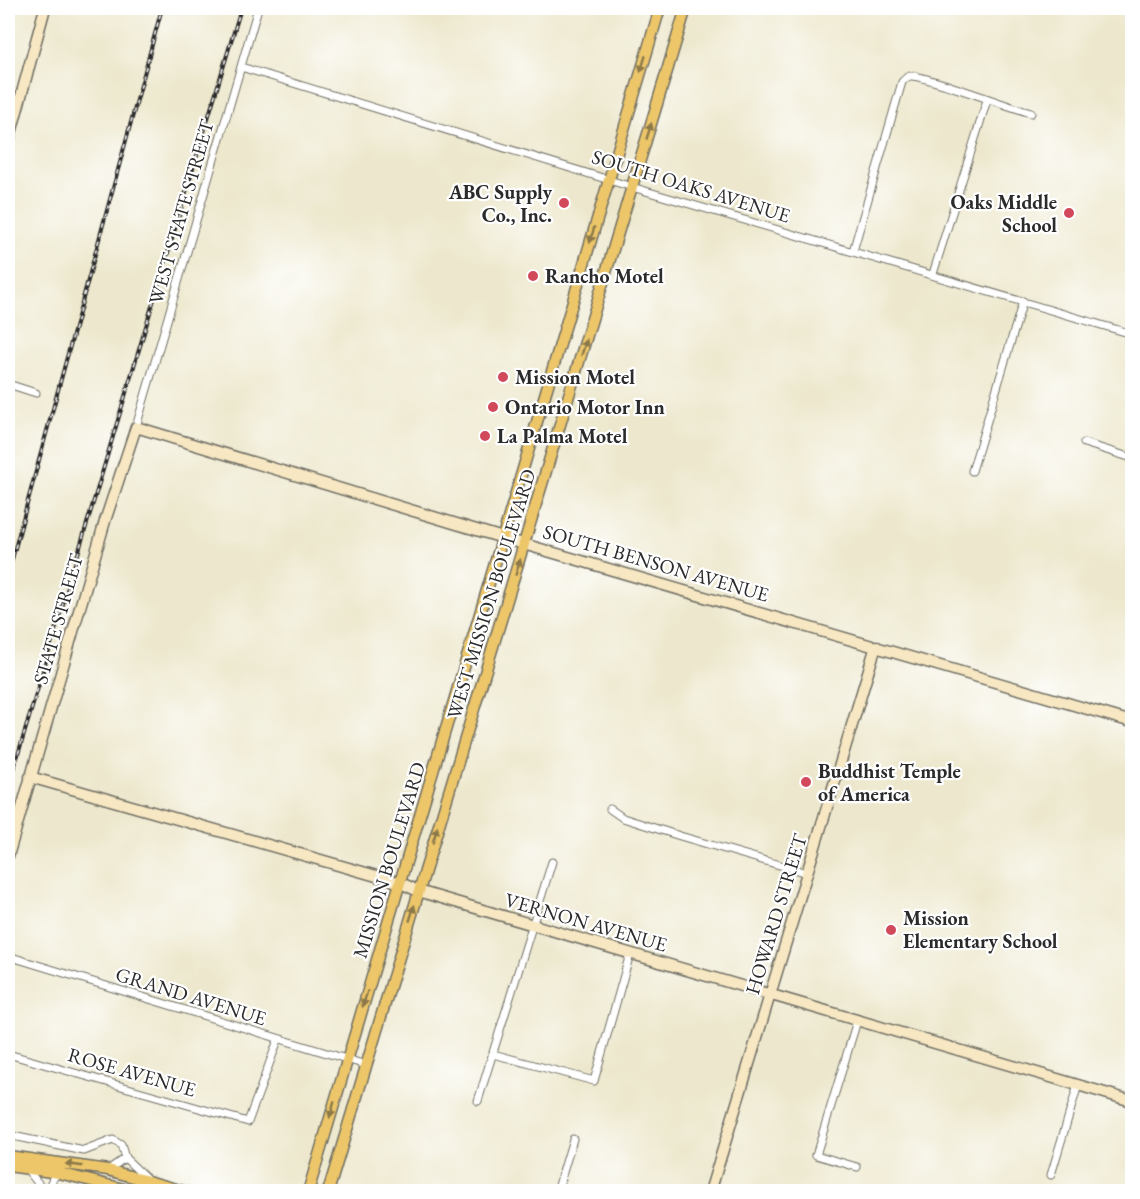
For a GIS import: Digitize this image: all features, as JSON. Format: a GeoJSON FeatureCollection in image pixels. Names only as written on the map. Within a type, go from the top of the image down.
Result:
{"type":"FeatureCollection","features":[{"type":"Feature","properties":{"kind":"main road","name":"WEST MISSION BOULEVARD"},"geometry":{"type":"LineString","coordinates":[[503,538],[660,8]]}},
{"type":"Feature","properties":{"kind":"main road","name":"WEST MISSION BOULEVARD"},"geometry":{"type":"LineString","coordinates":[[328,1191],[686,8]]}},
{"type":"Feature","properties":{"kind":"main road","name":"MISSION BOULEVARD"},"geometry":{"type":"LineString","coordinates":[[308,1191],[503,538]]}},
{"type":"Feature","properties":{"kind":"main road"},"geometry":{"type":"LineString","coordinates":[[8,1156],[108,1170],[187,1191]]}},
{"type":"Feature","properties":{"kind":"main road"},"geometry":{"type":"LineString","coordinates":[[8,1166],[59,1173],[136,1191]]}},
{"type":"Feature","properties":{"kind":"street"},"geometry":{"type":"LineString","coordinates":[[8,144],[42,8]]}},
{"type":"Feature","properties":{"kind":"street","name":"WEST STATE STREET"},"geometry":{"type":"LineString","coordinates":[[136,427],[258,8]]}},
{"type":"Feature","properties":{"kind":"street","name":"SOUTH OAKS AVENUE"},"geometry":{"type":"LineString","coordinates":[[241,67],[632,187],[1132,334]]}},
{"type":"Feature","properties":{"kind":"street"},"geometry":{"type":"LineString","coordinates":[[853,251],[902,82],[911,76],[1031,113]]}},
{"type":"Feature","properties":{"kind":"street"},"geometry":{"type":"LineString","coordinates":[[933,274],[987,100]]}},
{"type":"Feature","properties":{"kind":"street"},"geometry":{"type":"LineString","coordinates":[[972,471],[1023,301]]}},
{"type":"Feature","properties":{"kind":"street"},"geometry":{"type":"LineString","coordinates":[[8,384],[36,393]]}},
{"type":"Feature","properties":{"kind":"street","name":"SOUTH BENSON AVENUE"},"geometry":{"type":"LineString","coordinates":[[136,427],[503,538],[1132,722]]}},
{"type":"Feature","properties":{"kind":"street","name":"STATE STREET"},"geometry":{"type":"LineString","coordinates":[[8,856],[136,427]]}},
{"type":"Feature","properties":{"kind":"street"},"geometry":{"type":"LineString","coordinates":[[1084,443],[1132,458]]}},
{"type":"Feature","properties":{"kind":"street","name":"HOWARD STREET"},"geometry":{"type":"LineString","coordinates":[[710,1191],[876,646]]}},
{"type":"Feature","properties":{"kind":"street","name":"VERNON AVENUE"},"geometry":{"type":"LineString","coordinates":[[30,777],[401,883],[418,891],[532,925],[1132,1101]]}},
{"type":"Feature","properties":{"kind":"street"},"geometry":{"type":"LineString","coordinates":[[610,808],[623,818],[807,873]]}},
{"type":"Feature","properties":{"kind":"street"},"geometry":{"type":"LineString","coordinates":[[478,1101],[552,862]]}},
{"type":"Feature","properties":{"kind":"street"},"geometry":{"type":"LineString","coordinates":[[493,1054],[594,1081],[630,954]]}},
{"type":"Feature","properties":{"kind":"street","name":"GRAND AVENUE"},"geometry":{"type":"LineString","coordinates":[[8,956],[366,1065]]}},
{"type":"Feature","properties":{"kind":"street"},"geometry":{"type":"LineString","coordinates":[[857,1021],[816,1155],[857,1167]]}},
{"type":"Feature","properties":{"kind":"street","name":"ROSE AVENUE"},"geometry":{"type":"LineString","coordinates":[[8,1054],[248,1122],[278,1040]]}},
{"type":"Feature","properties":{"kind":"street"},"geometry":{"type":"LineString","coordinates":[[1051,1175],[1078,1085]]}},
{"type":"Feature","properties":{"kind":"street"},"geometry":{"type":"LineString","coordinates":[[8,1135],[84,1151],[113,1140],[121,1145],[125,1158],[151,1182]]}},
{"type":"Feature","properties":{"kind":"street"},"geometry":{"type":"LineString","coordinates":[[557,1191],[573,1139]]}},
{"type":"Feature","properties":{"kind":"street"},"geometry":{"type":"LineString","coordinates":[[108,1170],[125,1158]]}},
{"type":"Feature","properties":{"kind":"street"},"geometry":{"type":"LineString","coordinates":[[26,1168],[38,1183],[41,1191]]}},
{"type":"Feature","properties":{"kind":"street"},"geometry":{"type":"LineString","coordinates":[[46,1191],[53,1178],[59,1173]]}},
{"type":"Feature","properties":{"kind":"railway"},"geometry":{"type":"LineString","coordinates":[[8,574],[162,8]]}},
{"type":"Feature","properties":{"kind":"railway"},"geometry":{"type":"LineString","coordinates":[[8,788],[241,8]]}},
{"type":"Feature","properties":{"kind":"place","name":"ABC Supply Co., Inc."},"geometry":{"type":"Point","coordinates":[564,203]}},
{"type":"Feature","properties":{"kind":"place","name":"Oaks Middle School"},"geometry":{"type":"Point","coordinates":[1069,213]}},
{"type":"Feature","properties":{"kind":"place","name":"Rancho Motel"},"geometry":{"type":"Point","coordinates":[533,276]}},
{"type":"Feature","properties":{"kind":"place","name":"Mission Motel"},"geometry":{"type":"Point","coordinates":[503,377]}},
{"type":"Feature","properties":{"kind":"place","name":"Ontario Motor Inn"},"geometry":{"type":"Point","coordinates":[493,407]}},
{"type":"Feature","properties":{"kind":"place","name":"La Palma Motel"},"geometry":{"type":"Point","coordinates":[485,436]}},
{"type":"Feature","properties":{"kind":"place","name":"Buddhist Temple of America"},"geometry":{"type":"Point","coordinates":[806,782]}},
{"type":"Feature","properties":{"kind":"place","name":"Mission Elementary School"},"geometry":{"type":"Point","coordinates":[891,930]}}]}
